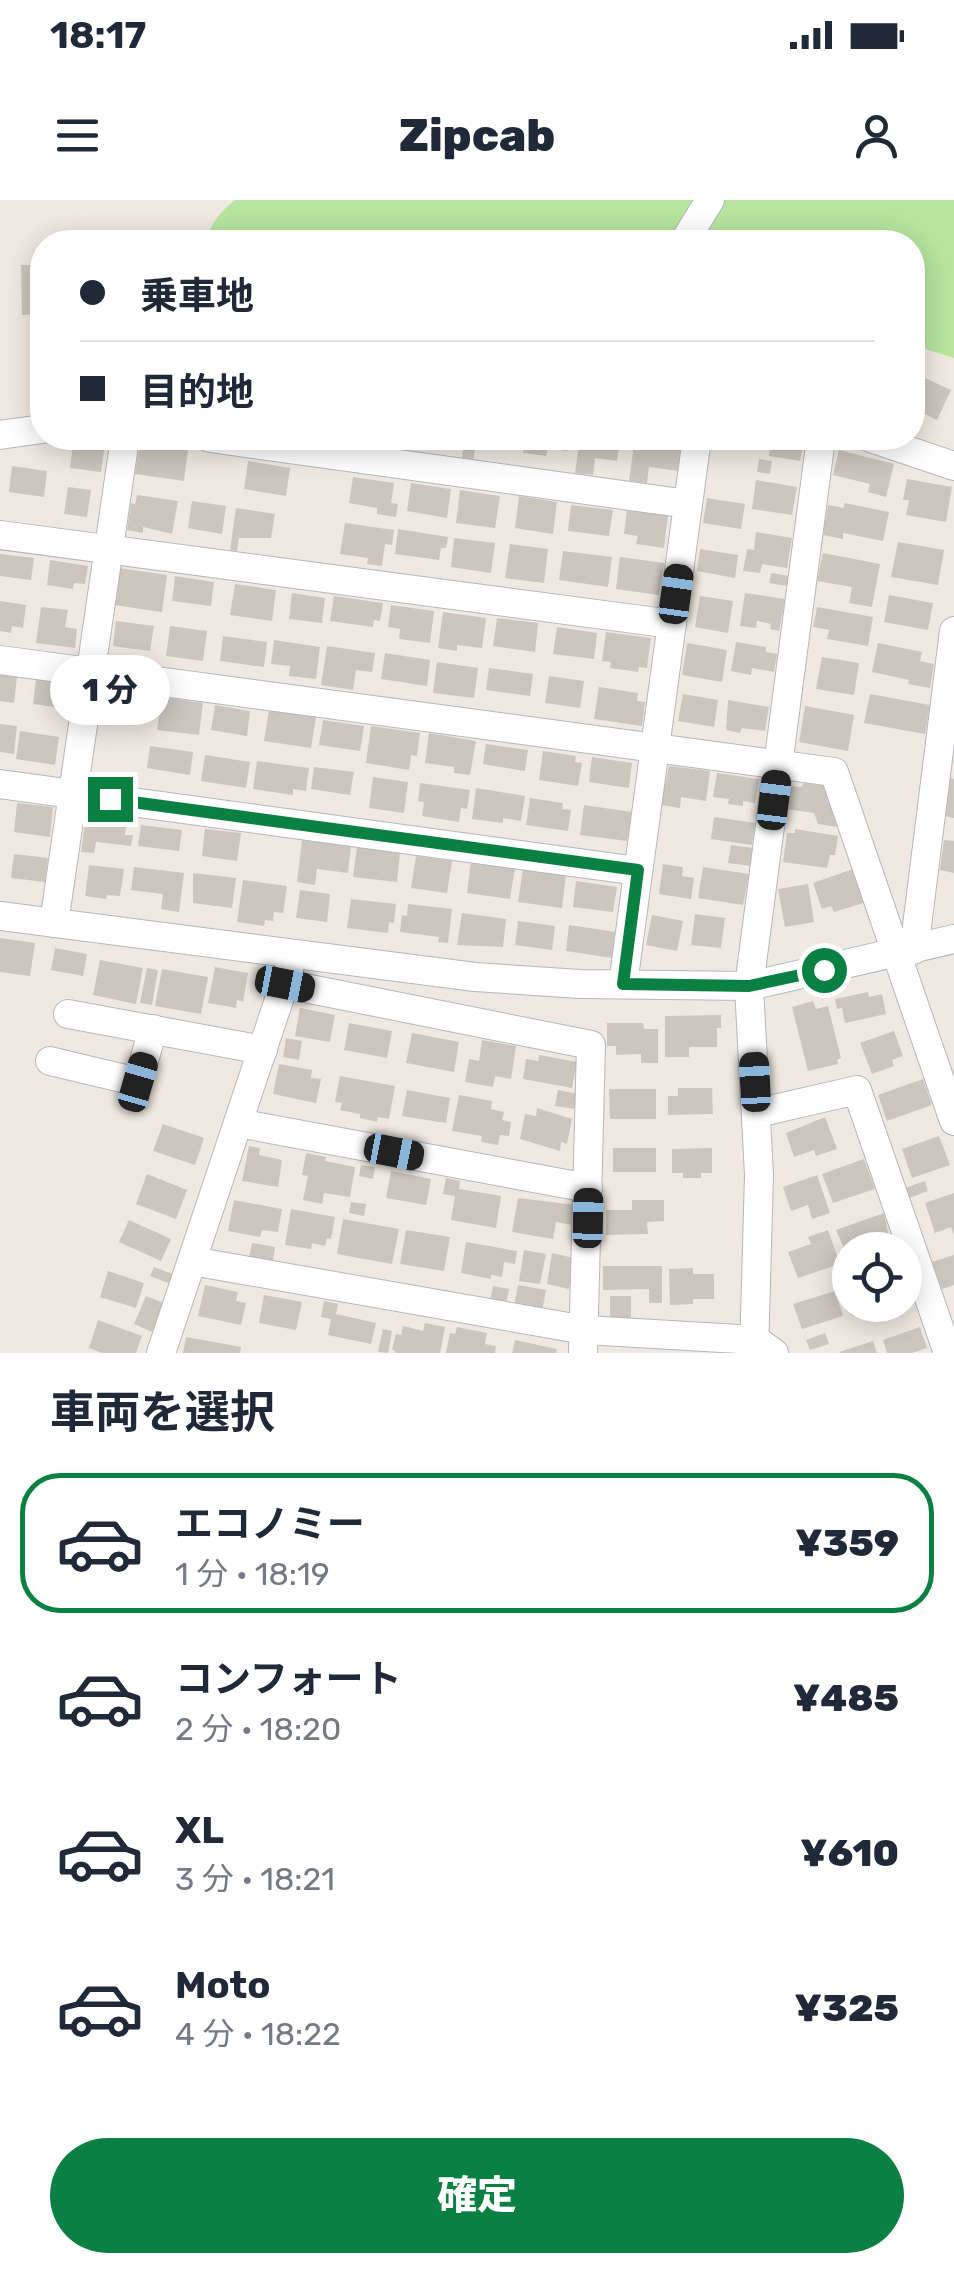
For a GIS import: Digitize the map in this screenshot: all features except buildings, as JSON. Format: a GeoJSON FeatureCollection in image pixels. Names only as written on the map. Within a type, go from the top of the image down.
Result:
{"type":"FeatureCollection","features":[{"type":"Feature","properties":{"kind":"street"},"geometry":{"type":"LineString","coordinates":[[691,230],[710,200]]}},
{"type":"Feature","properties":{"kind":"street"},"geometry":{"type":"LineString","coordinates":[[0,435],[30,431]]}},
{"type":"Feature","properties":{"kind":"street"},"geometry":{"type":"LineString","coordinates":[[54,923],[123,450]]}},
{"type":"Feature","properties":{"kind":"street"},"geometry":{"type":"LineString","coordinates":[[297,450],[688,504]]}},
{"type":"Feature","properties":{"kind":"street"},"geometry":{"type":"LineString","coordinates":[[623,984],[695,450]]}},
{"type":"Feature","properties":{"kind":"street"},"geometry":{"type":"LineString","coordinates":[[192,1261],[584,1342],[761,1349],[759,1176],[749,986],[819,450]]}},
{"type":"Feature","properties":{"kind":"street"},"geometry":{"type":"LineString","coordinates":[[907,450],[954,466]]}},
{"type":"Feature","properties":{"kind":"street"},"geometry":{"type":"LineString","coordinates":[[0,535],[672,624]]}},
{"type":"Feature","properties":{"kind":"street"},"geometry":{"type":"LineString","coordinates":[[906,951],[954,631]]}},
{"type":"Feature","properties":{"kind":"street"},"geometry":{"type":"LineString","coordinates":[[0,660],[834,772],[906,951],[954,1120]]}},
{"type":"Feature","properties":{"kind":"street"},"geometry":{"type":"LineString","coordinates":[[0,784],[638,870]]}},
{"type":"Feature","properties":{"kind":"street"},"geometry":{"type":"LineString","coordinates":[[0,916],[475,977],[623,984],[749,986],[954,939]]}},
{"type":"Feature","properties":{"kind":"street"},"geometry":{"type":"LineString","coordinates":[[161,1353],[294,954]]}},
{"type":"Feature","properties":{"kind":"street"},"geometry":{"type":"LineString","coordinates":[[285,984],[591,1045],[584,1342]]}},
{"type":"Feature","properties":{"kind":"street"},"geometry":{"type":"LineString","coordinates":[[68,1014],[263,1050]]}},
{"type":"Feature","properties":{"kind":"street"},"geometry":{"type":"LineString","coordinates":[[50,1061],[138,1082],[154,1030]]}},
{"type":"Feature","properties":{"kind":"street"},"geometry":{"type":"LineString","coordinates":[[756,1114],[857,1090],[948,1353]]}},
{"type":"Feature","properties":{"kind":"street"},"geometry":{"type":"LineString","coordinates":[[238,1123],[588,1188]]}},
{"type":"Feature","properties":{"kind":"green space"},"geometry":{"type":"Polygon","coordinates":[[[235,200],[954,200],[954,358],[925,349],[925,230],[210,230],[235,200]]]}},
{"type":"Feature","properties":{"kind":"route"},"geometry":{"type":"LineString","coordinates":[[110,799],[638,870],[623,984],[749,986],[824,970]]}}]}
